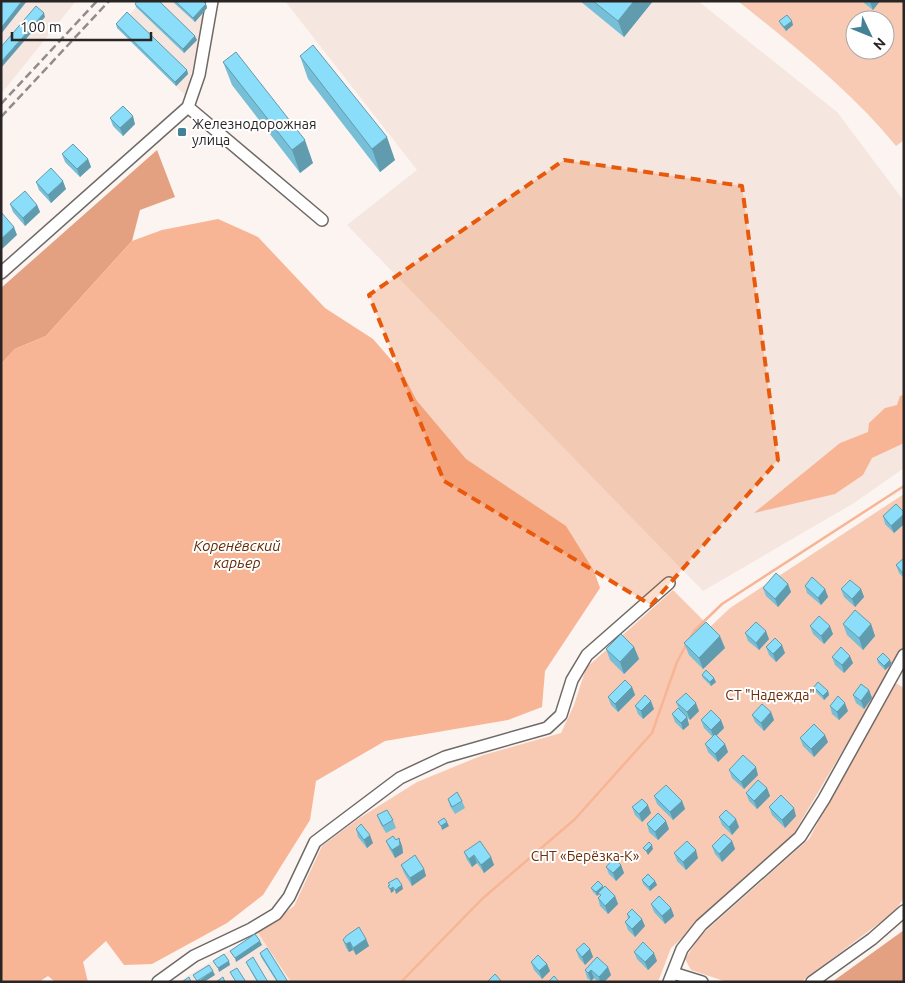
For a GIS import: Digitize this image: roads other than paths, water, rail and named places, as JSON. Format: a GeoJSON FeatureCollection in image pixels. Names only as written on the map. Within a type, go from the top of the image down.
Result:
{"type":"FeatureCollection","features":[{"type":"Feature","properties":{"kind":"street"},"geometry":{"type":"LineString","coordinates":[[1,273],[188,107],[199,75],[212,1]]}},
{"type":"Feature","properties":{"kind":"street"},"geometry":{"type":"LineString","coordinates":[[188,107],[322,220]]}},
{"type":"Feature","properties":{"kind":"street"},"geometry":{"type":"LineString","coordinates":[[158,982],[194,956],[251,929],[276,914],[289,897],[315,842],[400,778],[445,757],[547,728],[561,715],[572,680],[587,655],[669,583]]}},
{"type":"Feature","properties":{"kind":"street"},"geometry":{"type":"LineString","coordinates":[[702,982],[671,977],[682,949],[702,925],[800,837],[824,799],[904,655]]}},
{"type":"Feature","properties":{"kind":"street"},"geometry":{"type":"LineString","coordinates":[[812,982],[872,939],[904,911]]}},
{"type":"Feature","properties":{"kind":"water","name":"Коренёвский карьер"},"geometry":{"type":"Polygon","coordinates":[[[218,219],[258,237],[325,308],[373,339],[401,371],[417,401],[466,459],[566,526],[594,571],[600,588],[545,671],[542,707],[508,720],[385,741],[316,781],[310,820],[263,895],[227,923],[152,964],[124,965],[106,941],[83,962],[88,982],[55,982],[48,976],[39,982],[1,982],[1,364],[15,349],[46,336],[132,241],[162,230],[218,219]]]}},
{"type":"Feature","properties":{"kind":"water"},"geometry":{"type":"Polygon","coordinates":[[[904,395],[904,443],[872,458],[863,475],[835,494],[754,513],[840,443],[868,432],[869,423],[885,408],[897,405],[900,396],[904,395]]]}},
{"type":"Feature","properties":{"kind":"waterway"},"geometry":{"type":"LineString","coordinates":[[690,638],[694,631],[722,604],[904,486]]}},
{"type":"Feature","properties":{"kind":"waterway"},"geometry":{"type":"LineString","coordinates":[[401,982],[482,899],[575,819],[652,733],[677,662],[686,645]]}},
{"type":"Feature","properties":{"kind":"railway"},"geometry":{"type":"LineString","coordinates":[[1,104],[97,1]]}},
{"type":"Feature","properties":{"kind":"railway"},"geometry":{"type":"LineString","coordinates":[[1,117],[109,1]]}},
{"type":"Feature","properties":{"kind":"place","name":"Железнодорожная улица"},"geometry":{"type":"Point","coordinates":[182,132]}},
{"type":"Feature","properties":{"kind":"park label","name":"СТ \"Надежда\""},"geometry":{"type":"Point","coordinates":[770,695]}},
{"type":"Feature","properties":{"kind":"park label","name":"СНТ «Берёзка-К»"},"geometry":{"type":"Point","coordinates":[585,856]}}]}
